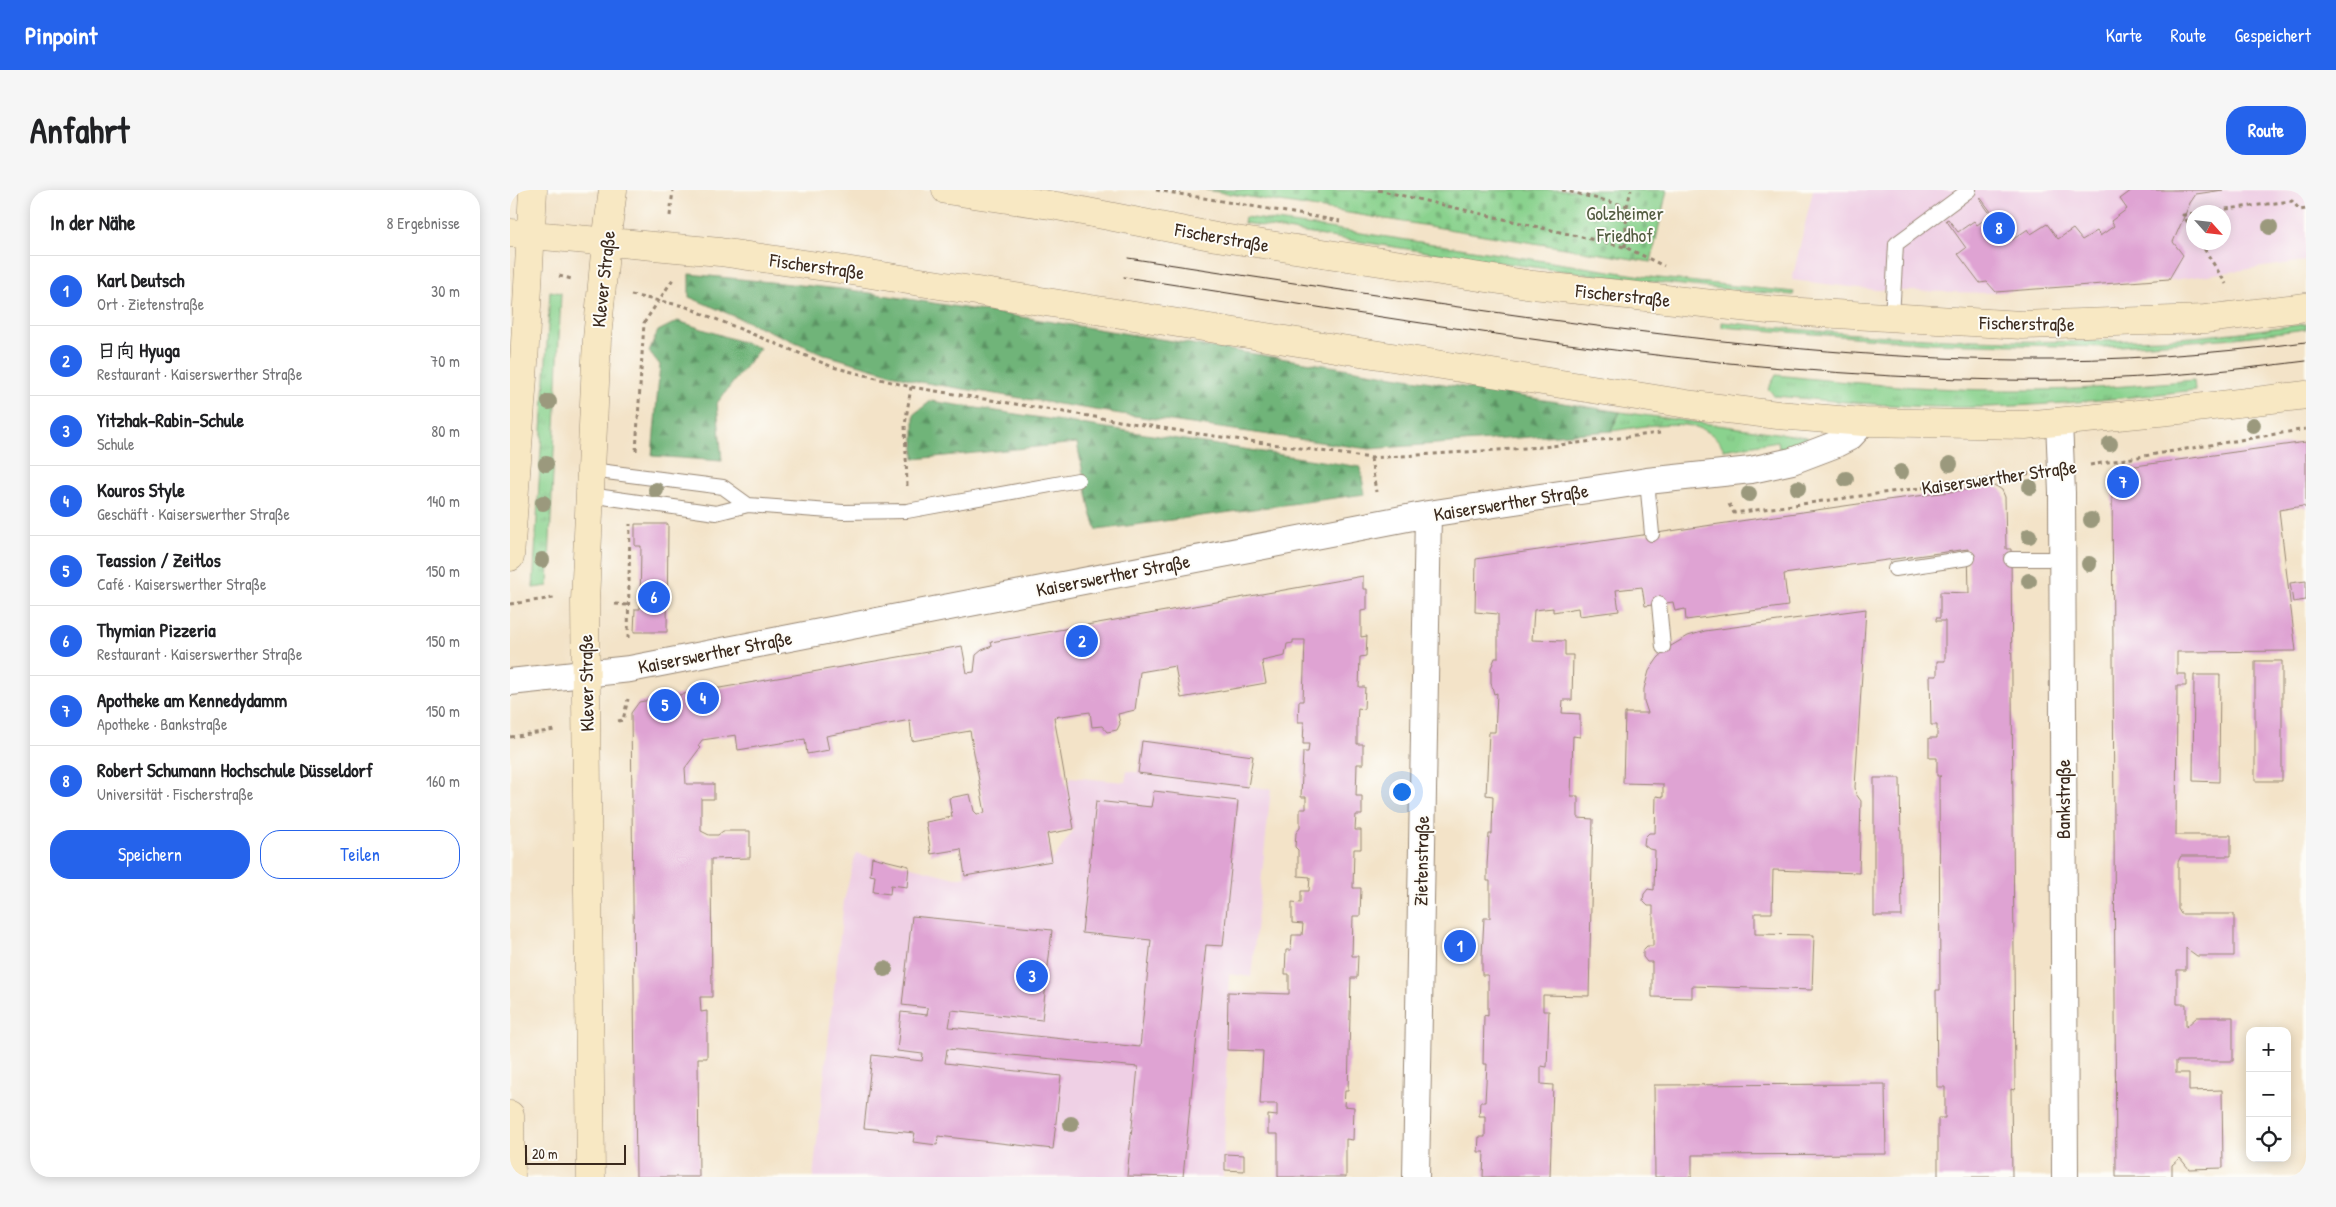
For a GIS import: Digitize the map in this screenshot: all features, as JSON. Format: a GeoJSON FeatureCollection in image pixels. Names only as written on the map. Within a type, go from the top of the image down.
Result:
{"type":"FeatureCollection","features":[{"type":"Feature","properties":{"kind":"main road"},"geometry":{"type":"LineString","coordinates":[[510,558],[524,363],[520,235],[533,190]]}},
{"type":"Feature","properties":{"kind":"main road","name":"Klever Straße"},"geometry":{"type":"LineString","coordinates":[[591,1177],[585,601],[597,339],[613,190]]}},
{"type":"Feature","properties":{"kind":"main road","name":"Fischerstraße"},"geometry":{"type":"LineString","coordinates":[[946,190],[1056,206],[1216,237],[1533,285],[1769,310],[2022,326],[2205,319],[2306,307]]}},
{"type":"Feature","properties":{"kind":"main road","name":"Fischerstraße"},"geometry":{"type":"LineString","coordinates":[[520,235],[720,252],[839,268],[1693,405],[1778,416],[1864,422]]}},
{"type":"Feature","properties":{"kind":"main road"},"geometry":{"type":"LineString","coordinates":[[510,334],[524,363]]}},
{"type":"Feature","properties":{"kind":"main road"},"geometry":{"type":"LineString","coordinates":[[1864,422],[2025,425],[2306,395]]}},
{"type":"Feature","properties":{"kind":"main road"},"geometry":{"type":"LineString","coordinates":[[510,1115],[511,1177]]}},
{"type":"Feature","properties":{"kind":"street","name":"Kaiserswerther Straße"},"geometry":{"type":"LineString","coordinates":[[510,682],[630,669],[1428,514],[1647,481],[1751,470],[1815,454],[1850,437],[1864,422]]}},
{"type":"Feature","properties":{"kind":"street","name":"Bankstraße"},"geometry":{"type":"LineString","coordinates":[[2060,422],[2065,1177]]}},
{"type":"Feature","properties":{"kind":"street","name":"Zietenstraße"},"geometry":{"type":"LineString","coordinates":[[1416,1177],[1428,514]]}},
{"type":"Feature","properties":{"kind":"lane"},"geometry":{"type":"LineString","coordinates":[[1892,318],[1896,244],[1969,190]]}},
{"type":"Feature","properties":{"kind":"lane"},"geometry":{"type":"LineString","coordinates":[[590,482],[716,513],[748,505],[843,512],[907,511],[1078,480]]}},
{"type":"Feature","properties":{"kind":"lane"},"geometry":{"type":"LineString","coordinates":[[1647,481],[1652,534]]}},
{"type":"Feature","properties":{"kind":"lane"},"geometry":{"type":"LineString","coordinates":[[590,482],[723,487],[748,505]]}},
{"type":"Feature","properties":{"kind":"lane"},"geometry":{"type":"LineString","coordinates":[[1896,569],[1968,558]]}},
{"type":"Feature","properties":{"kind":"lane"},"geometry":{"type":"LineString","coordinates":[[2011,559],[2062,559]]}},
{"type":"Feature","properties":{"kind":"lane"},"geometry":{"type":"LineString","coordinates":[[1659,604],[1663,647]]}},
{"type":"Feature","properties":{"kind":"path"},"geometry":{"type":"LineString","coordinates":[[670,219],[674,190]]}},
{"type":"Feature","properties":{"kind":"path","name":"Fischerstraße"},"geometry":{"type":"LineString","coordinates":[[1156,190],[1342,222]]}},
{"type":"Feature","properties":{"kind":"path"},"geometry":{"type":"LineString","coordinates":[[1378,190],[1625,247],[1669,268]]}},
{"type":"Feature","properties":{"kind":"path"},"geometry":{"type":"LineString","coordinates":[[1562,190],[1627,206]]}},
{"type":"Feature","properties":{"kind":"path"},"geometry":{"type":"LineString","coordinates":[[1625,247],[1627,206],[1631,190]]}},
{"type":"Feature","properties":{"kind":"path"},"geometry":{"type":"LineString","coordinates":[[2231,208],[2292,201],[2300,210],[2306,209]]}},
{"type":"Feature","properties":{"kind":"path"},"geometry":{"type":"LineString","coordinates":[[2205,250],[2226,284]]}},
{"type":"Feature","properties":{"kind":"path"},"geometry":{"type":"LineString","coordinates":[[635,456],[644,323],[675,276]]}},
{"type":"Feature","properties":{"kind":"path"},"geometry":{"type":"LineString","coordinates":[[640,298],[684,306],[833,367],[911,387],[1193,433],[1371,458],[1543,446],[1666,433]]}},
{"type":"Feature","properties":{"kind":"path"},"geometry":{"type":"LineString","coordinates":[[907,511],[905,426],[911,387]]}},
{"type":"Feature","properties":{"kind":"path","name":"Kaiserswerther Straße"},"geometry":{"type":"LineString","coordinates":[[1716,474],[1734,513],[2061,469],[2306,429]]}},
{"type":"Feature","properties":{"kind":"path"},"geometry":{"type":"LineString","coordinates":[[628,641],[627,605],[631,521]]}},
{"type":"Feature","properties":{"kind":"path"},"geometry":{"type":"LineString","coordinates":[[510,604],[550,598]]}},
{"type":"Feature","properties":{"kind":"path"},"geometry":{"type":"LineString","coordinates":[[619,604],[627,605]]}},
{"type":"Feature","properties":{"kind":"path"},"geometry":{"type":"LineString","coordinates":[[510,737],[558,730]]}},
{"type":"Feature","properties":{"kind":"shaded area"},"geometry":{"type":"Polygon","coordinates":[[[1813,190],[2306,190],[2306,261],[2173,280],[1984,293],[1876,290],[1792,280],[1813,190]]]}},
{"type":"Feature","properties":{"kind":"shaded area"},"geometry":{"type":"Polygon","coordinates":[[[1127,771],[1271,789],[1251,977],[1229,974],[1223,1177],[813,1177],[844,900],[856,853],[955,878],[1052,861],[1074,829],[1067,791],[1070,777],[1125,782],[1127,771]]]}},
{"type":"Feature","properties":{"kind":"green space","name":"Golzheimer Friedhof"},"geometry":{"type":"Polygon","coordinates":[[[1206,190],[1667,190],[1651,262],[1206,190]]]}},
{"type":"Feature","properties":{"kind":"green space"},"geometry":{"type":"Polygon","coordinates":[[[1245,217],[1649,277],[1794,292],[1793,295],[1724,289],[1518,265],[1244,223],[1245,217]]]}},
{"type":"Feature","properties":{"kind":"green space"},"geometry":{"type":"Polygon","coordinates":[[[689,274],[851,290],[1620,412],[1611,431],[1369,449],[1121,414],[920,382],[826,355],[689,297],[689,274]]]}},
{"type":"Feature","properties":{"kind":"green space"},"geometry":{"type":"Polygon","coordinates":[[[550,291],[561,293],[548,586],[533,588],[550,291]]]}},
{"type":"Feature","properties":{"kind":"green space"},"geometry":{"type":"Polygon","coordinates":[[[678,321],[760,348],[717,403],[722,461],[652,456],[660,365],[649,351],[658,331],[678,321]]]}},
{"type":"Feature","properties":{"kind":"green space"},"geometry":{"type":"Polygon","coordinates":[[[1722,322],[1885,336],[1996,341],[2105,341],[2177,338],[2306,324],[2306,329],[2235,338],[2106,347],[1931,343],[1722,327],[1722,322]]]}},
{"type":"Feature","properties":{"kind":"green space"},"geometry":{"type":"Polygon","coordinates":[[[1776,375],[1903,386],[1999,390],[2092,388],[2194,380],[2195,390],[2039,405],[1934,407],[1775,396],[1768,389],[1776,375]]]}},
{"type":"Feature","properties":{"kind":"green space"},"geometry":{"type":"Polygon","coordinates":[[[931,401],[1360,467],[1365,494],[1097,530],[1091,513],[1077,443],[914,459],[914,414],[931,401]]]}},
{"type":"Feature","properties":{"kind":"green space"},"geometry":{"type":"Polygon","coordinates":[[[1620,412],[1807,437],[1810,442],[1780,454],[1778,441],[1724,450],[1716,438],[1704,430],[1689,426],[1674,424],[1657,425],[1611,431],[1620,412]]]}},
{"type":"Feature","properties":{"kind":"building"},"geometry":{"type":"Polygon","coordinates":[[[2132,190],[2223,190],[2196,194],[2189,205],[2186,205],[2186,212],[2173,242],[2183,255],[2169,279],[1996,292],[1987,282],[1980,283],[1958,254],[1966,248],[1946,220],[1948,219],[1958,232],[1974,221],[1977,225],[1991,215],[1980,197],[2012,240],[2028,229],[2031,234],[2047,224],[2058,239],[2073,229],[2082,240],[2097,231],[2100,236],[2114,226],[2111,221],[2127,209],[2120,199],[2132,190]]]}},
{"type":"Feature","properties":{"kind":"building"},"geometry":{"type":"Polygon","coordinates":[[[2306,442],[2306,508],[2303,506],[2279,510],[2296,651],[2177,652],[2177,674],[2186,674],[2186,686],[2177,686],[2176,835],[2231,835],[2231,856],[2181,856],[2178,862],[2178,909],[2181,914],[2234,914],[2234,956],[2197,956],[2186,948],[2186,970],[2177,970],[2177,1004],[2186,1004],[2186,1027],[2197,1017],[2233,1017],[2233,1061],[2176,1061],[2176,1073],[2189,1073],[2189,1091],[2222,1090],[2223,1168],[2189,1169],[2180,1158],[2172,1165],[2172,1177],[2116,1177],[2112,479],[2121,468],[2306,442]]]}},
{"type":"Feature","properties":{"kind":"building"},"geometry":{"type":"Polygon","coordinates":[[[1996,486],[2002,490],[2005,497],[2006,549],[2011,549],[2015,1087],[2014,1090],[2011,1089],[2012,1177],[1938,1177],[1938,1118],[1945,1118],[1945,1087],[1937,1087],[1936,990],[1940,990],[1939,777],[1941,776],[1937,776],[1937,758],[1929,758],[1929,738],[1937,738],[1937,725],[1931,725],[1930,676],[1937,676],[1937,661],[1945,661],[1945,621],[1936,621],[1936,618],[1940,618],[1940,592],[1969,593],[1968,549],[1784,574],[1788,606],[1686,620],[1685,609],[1675,611],[1673,602],[1645,606],[1642,587],[1616,590],[1619,611],[1579,616],[1578,608],[1553,612],[1553,608],[1534,610],[1532,640],[1565,641],[1565,655],[1573,655],[1572,700],[1563,700],[1562,713],[1580,714],[1580,737],[1573,736],[1571,796],[1578,796],[1578,818],[1593,819],[1589,996],[1543,995],[1543,1011],[1549,1011],[1547,1067],[1541,1066],[1541,1084],[1553,1085],[1550,1177],[1483,1177],[1484,1152],[1478,1152],[1479,1137],[1485,1137],[1485,1116],[1479,1116],[1480,1102],[1485,1102],[1487,1064],[1483,1064],[1484,1015],[1488,1016],[1488,975],[1482,975],[1482,955],[1484,918],[1490,918],[1490,881],[1487,881],[1487,865],[1489,834],[1492,834],[1493,796],[1486,795],[1489,732],[1495,732],[1497,693],[1494,694],[1491,683],[1491,668],[1495,658],[1498,658],[1498,614],[1475,612],[1476,559],[1996,486]]]}},
{"type":"Feature","properties":{"kind":"building"},"geometry":{"type":"Polygon","coordinates":[[[635,524],[668,524],[667,632],[634,632],[635,609],[640,609],[641,546],[635,546],[635,524]]]}},
{"type":"Feature","properties":{"kind":"building"},"geometry":{"type":"Polygon","coordinates":[[[1363,576],[1363,589],[1367,589],[1367,610],[1361,611],[1361,637],[1367,636],[1366,656],[1360,657],[1359,687],[1365,687],[1364,709],[1358,708],[1357,744],[1363,744],[1363,764],[1357,764],[1356,796],[1362,796],[1362,815],[1356,815],[1355,830],[1361,830],[1361,849],[1354,849],[1353,888],[1361,888],[1360,916],[1353,916],[1352,956],[1358,956],[1357,978],[1351,978],[1348,1091],[1345,1091],[1344,1106],[1354,1107],[1353,1140],[1346,1139],[1346,1177],[1278,1177],[1278,1134],[1268,1134],[1268,1115],[1277,1116],[1277,1104],[1260,1104],[1263,1051],[1227,1050],[1228,992],[1289,994],[1289,974],[1285,974],[1286,950],[1291,950],[1292,935],[1302,935],[1303,924],[1292,923],[1292,902],[1301,903],[1301,891],[1309,891],[1310,877],[1298,876],[1298,850],[1295,847],[1296,833],[1300,828],[1300,809],[1306,809],[1306,797],[1301,797],[1303,752],[1308,752],[1309,744],[1303,744],[1304,722],[1298,722],[1299,701],[1303,701],[1305,640],[1293,640],[1293,643],[1287,644],[1285,656],[1262,661],[1266,683],[1181,698],[1175,666],[1140,672],[1135,710],[1118,714],[1120,724],[1117,730],[1107,732],[1102,726],[1092,727],[1090,712],[1054,717],[1074,829],[1047,834],[1052,861],[965,876],[961,849],[931,854],[926,822],[952,817],[949,798],[970,794],[974,811],[977,814],[985,813],[970,731],[912,741],[910,720],[826,736],[829,750],[807,754],[805,739],[738,750],[736,735],[702,740],[698,746],[700,748],[685,768],[686,784],[714,784],[714,799],[701,799],[701,831],[709,835],[718,835],[723,831],[750,831],[750,858],[711,859],[712,997],[700,997],[701,1012],[707,1011],[707,1058],[698,1058],[699,1177],[636,1177],[631,713],[639,702],[962,646],[967,673],[974,672],[976,655],[992,646],[991,642],[1363,576]]]}},
{"type":"Feature","properties":{"kind":"building"},"geometry":{"type":"Polygon","coordinates":[[[2306,581],[2306,600],[2293,602],[2290,583],[2306,581]]]}},
{"type":"Feature","properties":{"kind":"building"},"geometry":{"type":"Polygon","coordinates":[[[1866,609],[1855,787],[1856,794],[1861,801],[1859,873],[1773,870],[1772,913],[1755,913],[1755,934],[1814,935],[1812,990],[1692,986],[1692,998],[1652,997],[1652,962],[1647,962],[1643,957],[1643,950],[1647,946],[1653,946],[1653,906],[1648,906],[1643,901],[1644,894],[1648,889],[1654,890],[1655,850],[1649,849],[1644,845],[1645,837],[1649,833],[1655,833],[1656,796],[1663,797],[1663,784],[1623,783],[1625,713],[1648,713],[1644,701],[1644,689],[1649,671],[1658,658],[1671,646],[1688,636],[1705,631],[1866,609]]]}},
{"type":"Feature","properties":{"kind":"building"},"geometry":{"type":"Polygon","coordinates":[[[2255,661],[2282,661],[2282,781],[2255,781],[2255,661]]]}},
{"type":"Feature","properties":{"kind":"building"},"geometry":{"type":"Polygon","coordinates":[[[2194,675],[2220,675],[2219,782],[2193,781],[2194,675]]]}},
{"type":"Feature","properties":{"kind":"building"},"geometry":{"type":"Polygon","coordinates":[[[1142,741],[1253,756],[1248,787],[1138,773],[1142,741]]]}},
{"type":"Feature","properties":{"kind":"building"},"geometry":{"type":"Polygon","coordinates":[[[1874,778],[1900,778],[1902,916],[1874,916],[1874,778]]]}},
{"type":"Feature","properties":{"kind":"building"},"geometry":{"type":"Polygon","coordinates":[[[1154,791],[1238,801],[1223,946],[1206,945],[1183,1177],[1127,1176],[1138,1067],[947,1049],[945,1063],[1061,1076],[1053,1149],[938,1136],[937,1145],[913,1142],[915,1133],[864,1128],[872,1055],[922,1061],[923,1054],[897,1051],[901,1012],[927,1015],[928,1008],[902,1005],[912,916],[1052,930],[1042,1020],[952,1010],[949,1027],[1140,1047],[1151,940],[1082,933],[1096,801],[1151,807],[1154,791]]]}},
{"type":"Feature","properties":{"kind":"building"},"geometry":{"type":"Polygon","coordinates":[[[872,857],[909,866],[907,887],[891,885],[890,894],[873,892],[875,876],[870,875],[872,857]]]}},
{"type":"Feature","properties":{"kind":"building"},"geometry":{"type":"Polygon","coordinates":[[[1885,1084],[1886,1154],[1692,1155],[1692,1177],[1655,1177],[1654,1085],[1885,1084]]]}},
{"type":"Feature","properties":{"kind":"building"},"geometry":{"type":"Polygon","coordinates":[[[1225,1154],[1244,1155],[1244,1171],[1225,1170],[1225,1154]]]}},
{"type":"Feature","properties":{"kind":"tram line"},"geometry":{"type":"LineString","coordinates":[[1128,258],[1412,300],[1691,338],[1911,357],[2021,360],[2128,358],[2235,350],[2306,342]]}},
{"type":"Feature","properties":{"kind":"tram line"},"geometry":{"type":"LineString","coordinates":[[1124,277],[1452,328],[1562,343],[1671,357],[1781,368],[1892,376],[2002,380],[2078,380],[2230,370],[2306,361]]}},
{"type":"Feature","properties":{"kind":"place","name":"Robert Schumann Hochschule Düsseldorf"},"geometry":{"type":"Point","coordinates":[1999,228]}},
{"type":"Feature","properties":{"kind":"place","name":"Apotheke am Kennedydamm"},"geometry":{"type":"Point","coordinates":[2123,482]}},
{"type":"Feature","properties":{"kind":"place","name":"Thymian Pizzeria"},"geometry":{"type":"Point","coordinates":[654,597]}},
{"type":"Feature","properties":{"kind":"place","name":"日向 Hyuga"},"geometry":{"type":"Point","coordinates":[1082,641]}},
{"type":"Feature","properties":{"kind":"place","name":"Kouros Style"},"geometry":{"type":"Point","coordinates":[703,698]}},
{"type":"Feature","properties":{"kind":"place","name":"Teassion / Zeitlos"},"geometry":{"type":"Point","coordinates":[665,705]}},
{"type":"Feature","properties":{"kind":"place","name":"Karl Deutsch"},"geometry":{"type":"Point","coordinates":[1460,946]}},
{"type":"Feature","properties":{"kind":"place","name":"Yitzhak-Rabin-Schule"},"geometry":{"type":"Point","coordinates":[1032,976]}}]}
